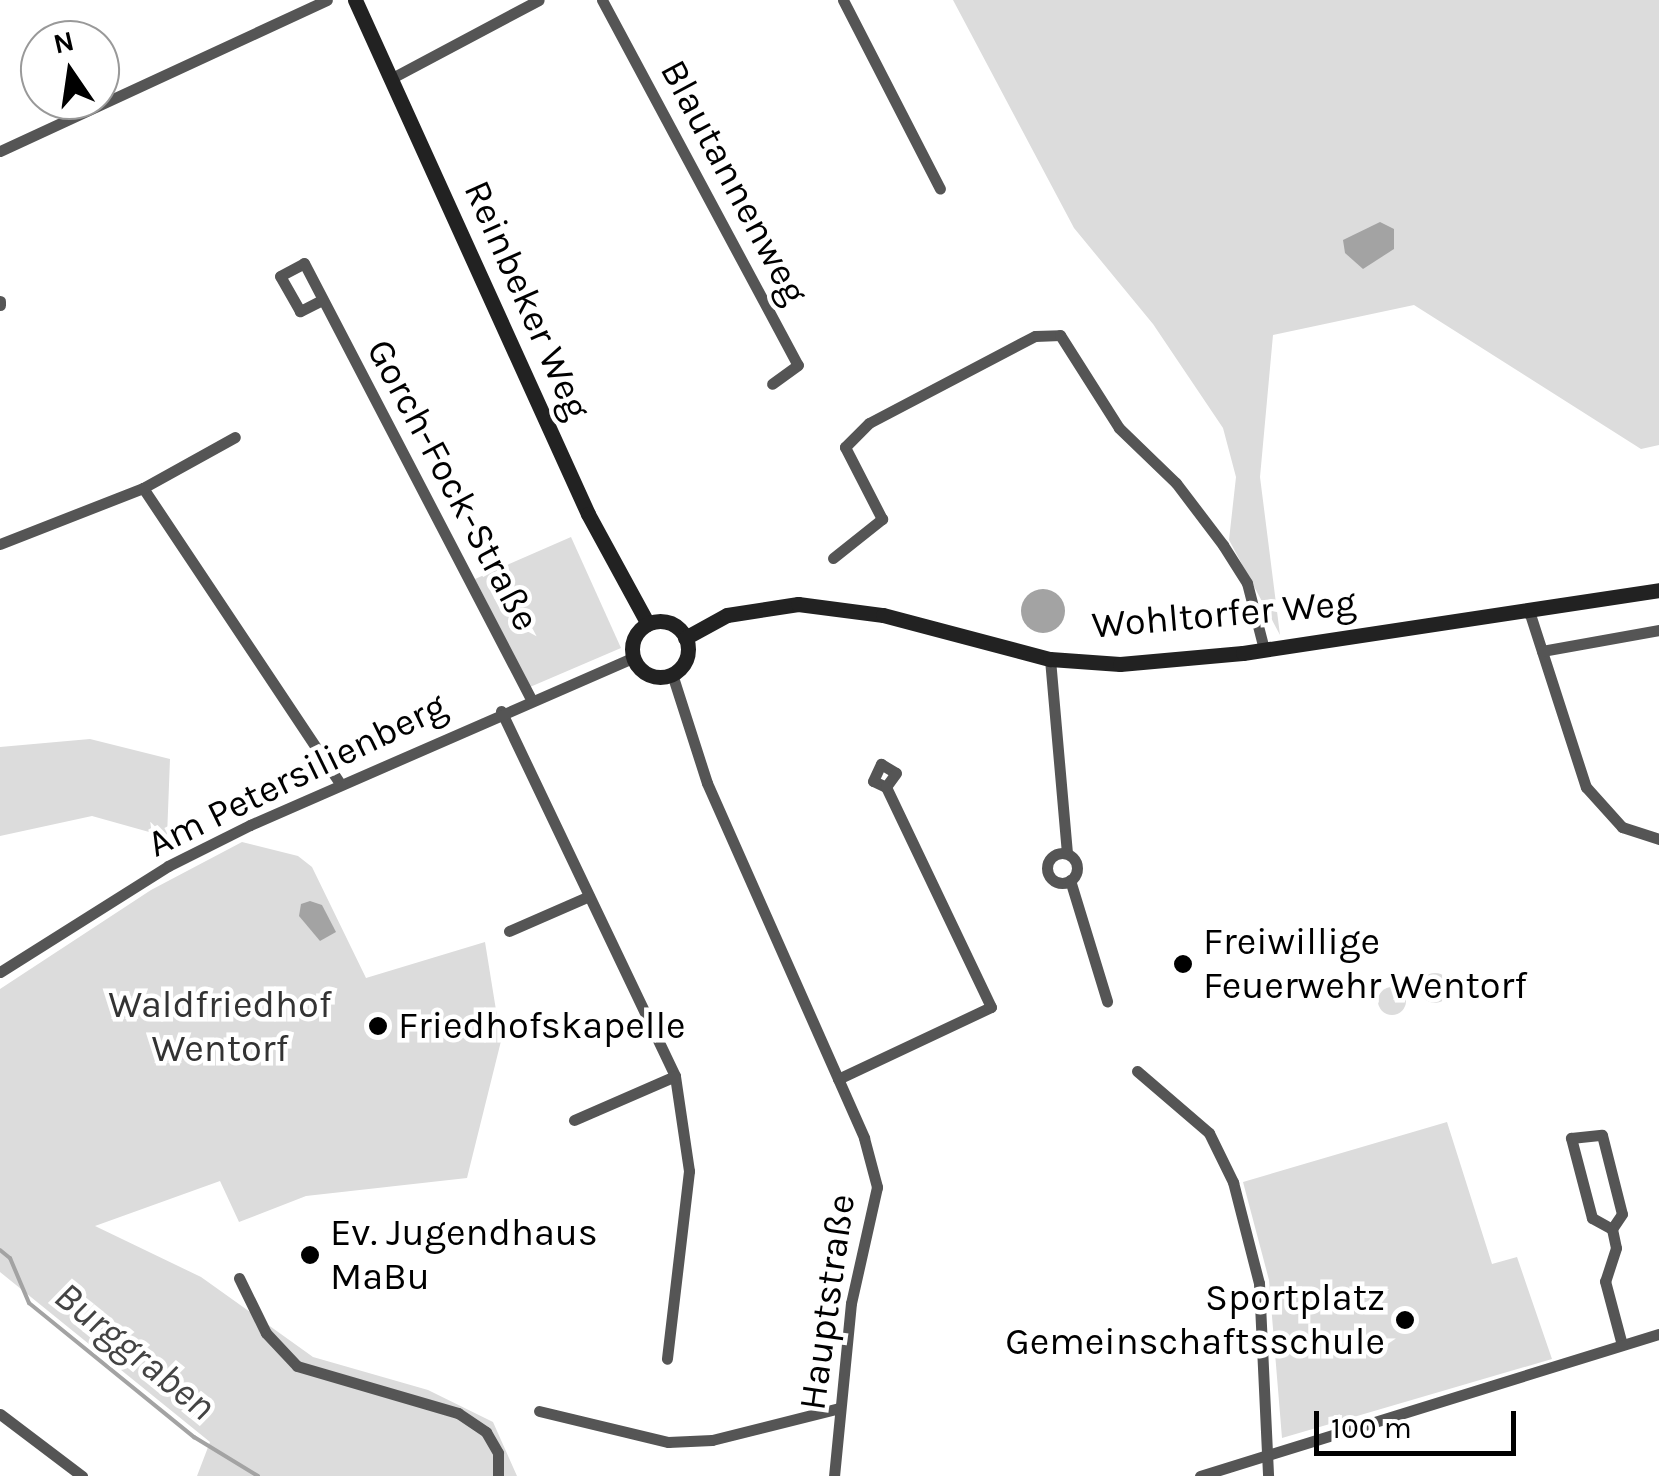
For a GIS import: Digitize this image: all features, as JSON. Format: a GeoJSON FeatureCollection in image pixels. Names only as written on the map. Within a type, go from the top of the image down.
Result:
{"type":"FeatureCollection","features":[{"type":"Feature","properties":{"kind":"main road","name":"Reinbeker Weg"},"geometry":{"type":"LineString","coordinates":[[354,0],[588,514],[648,624]]}},
{"type":"Feature","properties":{"kind":"main road","name":"Wohltorfer Weg"},"geometry":{"type":"LineString","coordinates":[[685,638],[728,615],[798,604],[883,616],[1050,659],[1120,664],[1264,649],[1659,590]]}},
{"type":"Feature","properties":{"kind":"main road"},"geometry":{"type":"LineString","coordinates":[[648,624],[674,624],[685,638],[684,662],[672,674],[649,674],[633,658],[633,642],[648,624]]}},
{"type":"Feature","properties":{"kind":"street"},"geometry":{"type":"LineString","coordinates":[[0,151],[328,0]]}},
{"type":"Feature","properties":{"kind":"street"},"geometry":{"type":"LineString","coordinates":[[392,78],[539,0]]}},
{"type":"Feature","properties":{"kind":"street","name":"Blautannenweg"},"geometry":{"type":"LineString","coordinates":[[602,0],[798,364],[772,384]]}},
{"type":"Feature","properties":{"kind":"street"},"geometry":{"type":"LineString","coordinates":[[843,0],[940,189]]}},
{"type":"Feature","properties":{"kind":"street","name":"Gorch-Fock-Straße"},"geometry":{"type":"LineString","coordinates":[[322,300],[530,698]]}},
{"type":"Feature","properties":{"kind":"street"},"geometry":{"type":"LineString","coordinates":[[833,558],[882,519],[846,447],[869,424],[1035,336],[1060,335],[1119,428],[1176,483],[1223,544],[1246,583],[1264,649]]}},
{"type":"Feature","properties":{"kind":"street"},"geometry":{"type":"LineString","coordinates":[[0,544],[143,488],[235,437]]}},
{"type":"Feature","properties":{"kind":"street"},"geometry":{"type":"LineString","coordinates":[[143,488],[339,782]]}},
{"type":"Feature","properties":{"kind":"street"},"geometry":{"type":"LineString","coordinates":[[1529,610],[1596,804],[1622,827],[1659,839]]}},
{"type":"Feature","properties":{"kind":"street"},"geometry":{"type":"LineString","coordinates":[[1542,651],[1659,630]]}},
{"type":"Feature","properties":{"kind":"street","name":"Am Petersilienberg"},"geometry":{"type":"LineString","coordinates":[[0,972],[168,866],[339,782],[530,698],[633,658]]}},
{"type":"Feature","properties":{"kind":"street"},"geometry":{"type":"LineString","coordinates":[[1050,659],[1067,854],[1077,864],[1070,880],[1107,1001]]}},
{"type":"Feature","properties":{"kind":"street"},"geometry":{"type":"LineString","coordinates":[[672,674],[707,783],[838,1080],[991,1007],[886,787]]}},
{"type":"Feature","properties":{"kind":"street"},"geometry":{"type":"LineString","coordinates":[[501,711],[675,1076],[689,1171],[667,1359]]}},
{"type":"Feature","properties":{"kind":"street"},"geometry":{"type":"LineString","coordinates":[[1067,854],[1053,856],[1047,870],[1056,882],[1070,880]]}},
{"type":"Feature","properties":{"kind":"street"},"geometry":{"type":"LineString","coordinates":[[509,930],[590,896]]}},
{"type":"Feature","properties":{"kind":"street"},"geometry":{"type":"LineString","coordinates":[[1137,1072],[1209,1133],[1233,1182],[1259,1283],[1268,1476]]}},
{"type":"Feature","properties":{"kind":"street"},"geometry":{"type":"LineString","coordinates":[[574,1120],[675,1076]]}},
{"type":"Feature","properties":{"kind":"street","name":"Hauptstraße"},"geometry":{"type":"LineString","coordinates":[[834,1476],[851,1303],[877,1187],[864,1138],[838,1080]]}},
{"type":"Feature","properties":{"kind":"street"},"geometry":{"type":"LineString","coordinates":[[1612,1229],[1592,1218],[1571,1138],[1602,1135],[1622,1214],[1612,1229],[1616,1248],[1605,1281],[1622,1345]]}},
{"type":"Feature","properties":{"kind":"street"},"geometry":{"type":"LineString","coordinates":[[239,1278],[247,1303],[297,1366],[458,1413],[486,1432],[498,1452],[498,1476]]}},
{"type":"Feature","properties":{"kind":"street"},"geometry":{"type":"LineString","coordinates":[[1200,1476],[1659,1334]]}},
{"type":"Feature","properties":{"kind":"street"},"geometry":{"type":"LineString","coordinates":[[539,1411],[668,1442],[712,1440],[840,1408]]}},
{"type":"Feature","properties":{"kind":"street"},"geometry":{"type":"LineString","coordinates":[[0,1414],[82,1476]]}},
{"type":"Feature","properties":{"kind":"green space"},"geometry":{"type":"Polygon","coordinates":[[[953,0],[1659,0],[1659,445],[1641,449],[1414,305],[1273,335],[1260,477],[1280,635],[1229,540],[1236,477],[1223,428],[1153,324],[1074,228],[953,0]]]}},
{"type":"Feature","properties":{"kind":"green space"},"geometry":{"type":"Polygon","coordinates":[[[571,537],[621,648],[530,687],[475,579],[571,537]]]}},
{"type":"Feature","properties":{"kind":"green space"},"geometry":{"type":"Polygon","coordinates":[[[90,739],[170,759],[167,837],[92,816],[0,836],[0,747],[90,739]]]}},
{"type":"Feature","properties":{"kind":"green space","name":"Waldfriedhof Wentorf"},"geometry":{"type":"Polygon","coordinates":[[[242,842],[298,856],[312,867],[366,978],[485,942],[501,1041],[467,1178],[306,1196],[239,1222],[220,1181],[95,1226],[201,1277],[313,1357],[428,1390],[493,1422],[517,1476],[197,1476],[210,1442],[0,1272],[0,989],[151,890],[242,842]]]}},
{"type":"Feature","properties":{"kind":"green space"},"geometry":{"type":"Polygon","coordinates":[[[1435,973],[1449,982],[1450,988],[1441,1002],[1435,1003],[1421,994],[1420,988],[1429,974],[1435,973]]]}},
{"type":"Feature","properties":{"kind":"green space"},"geometry":{"type":"Polygon","coordinates":[[[1392,987],[1402,991],[1406,1001],[1402,1011],[1392,1015],[1382,1011],[1378,1001],[1382,991],[1392,987]]]}},
{"type":"Feature","properties":{"kind":"green space","name":"Sportplatz Gemeinschaftsschule"},"geometry":{"type":"Polygon","coordinates":[[[1447,1122],[1492,1264],[1517,1257],[1552,1359],[1282,1438],[1269,1280],[1243,1182],[1447,1122]]]}},
{"type":"Feature","properties":{"kind":"shaded area"},"geometry":{"type":"Polygon","coordinates":[[[1380,222],[1394,229],[1394,249],[1363,269],[1345,253],[1343,240],[1380,222]]]}},
{"type":"Feature","properties":{"kind":"shaded area"},"geometry":{"type":"Polygon","coordinates":[[[1043,589],[1058,596],[1065,611],[1058,626],[1043,633],[1028,626],[1021,611],[1028,596],[1043,589]]]}},
{"type":"Feature","properties":{"kind":"shaded area"},"geometry":{"type":"Polygon","coordinates":[[[310,901],[322,905],[336,932],[320,941],[299,916],[301,904],[310,901]]]}},
{"type":"Feature","properties":{"kind":"waterway","name":"Burggraben"},"geometry":{"type":"LineString","coordinates":[[0,1250],[10,1258],[29,1303],[194,1437],[258,1476]]}},
{"type":"Feature","properties":{"kind":"place","name":"Freiwillige Feuerwehr Wentorf"},"geometry":{"type":"Point","coordinates":[1183,964]}},
{"type":"Feature","properties":{"kind":"place","name":"Friedhofskapelle"},"geometry":{"type":"Point","coordinates":[378,1026]}},
{"type":"Feature","properties":{"kind":"place","name":"Ev. Jugendhaus MaBu"},"geometry":{"type":"Point","coordinates":[310,1255]}},
{"type":"Feature","properties":{"kind":"place","name":"Sportplatz Gemeinschaftsschule"},"geometry":{"type":"Point","coordinates":[1405,1320]}}]}
